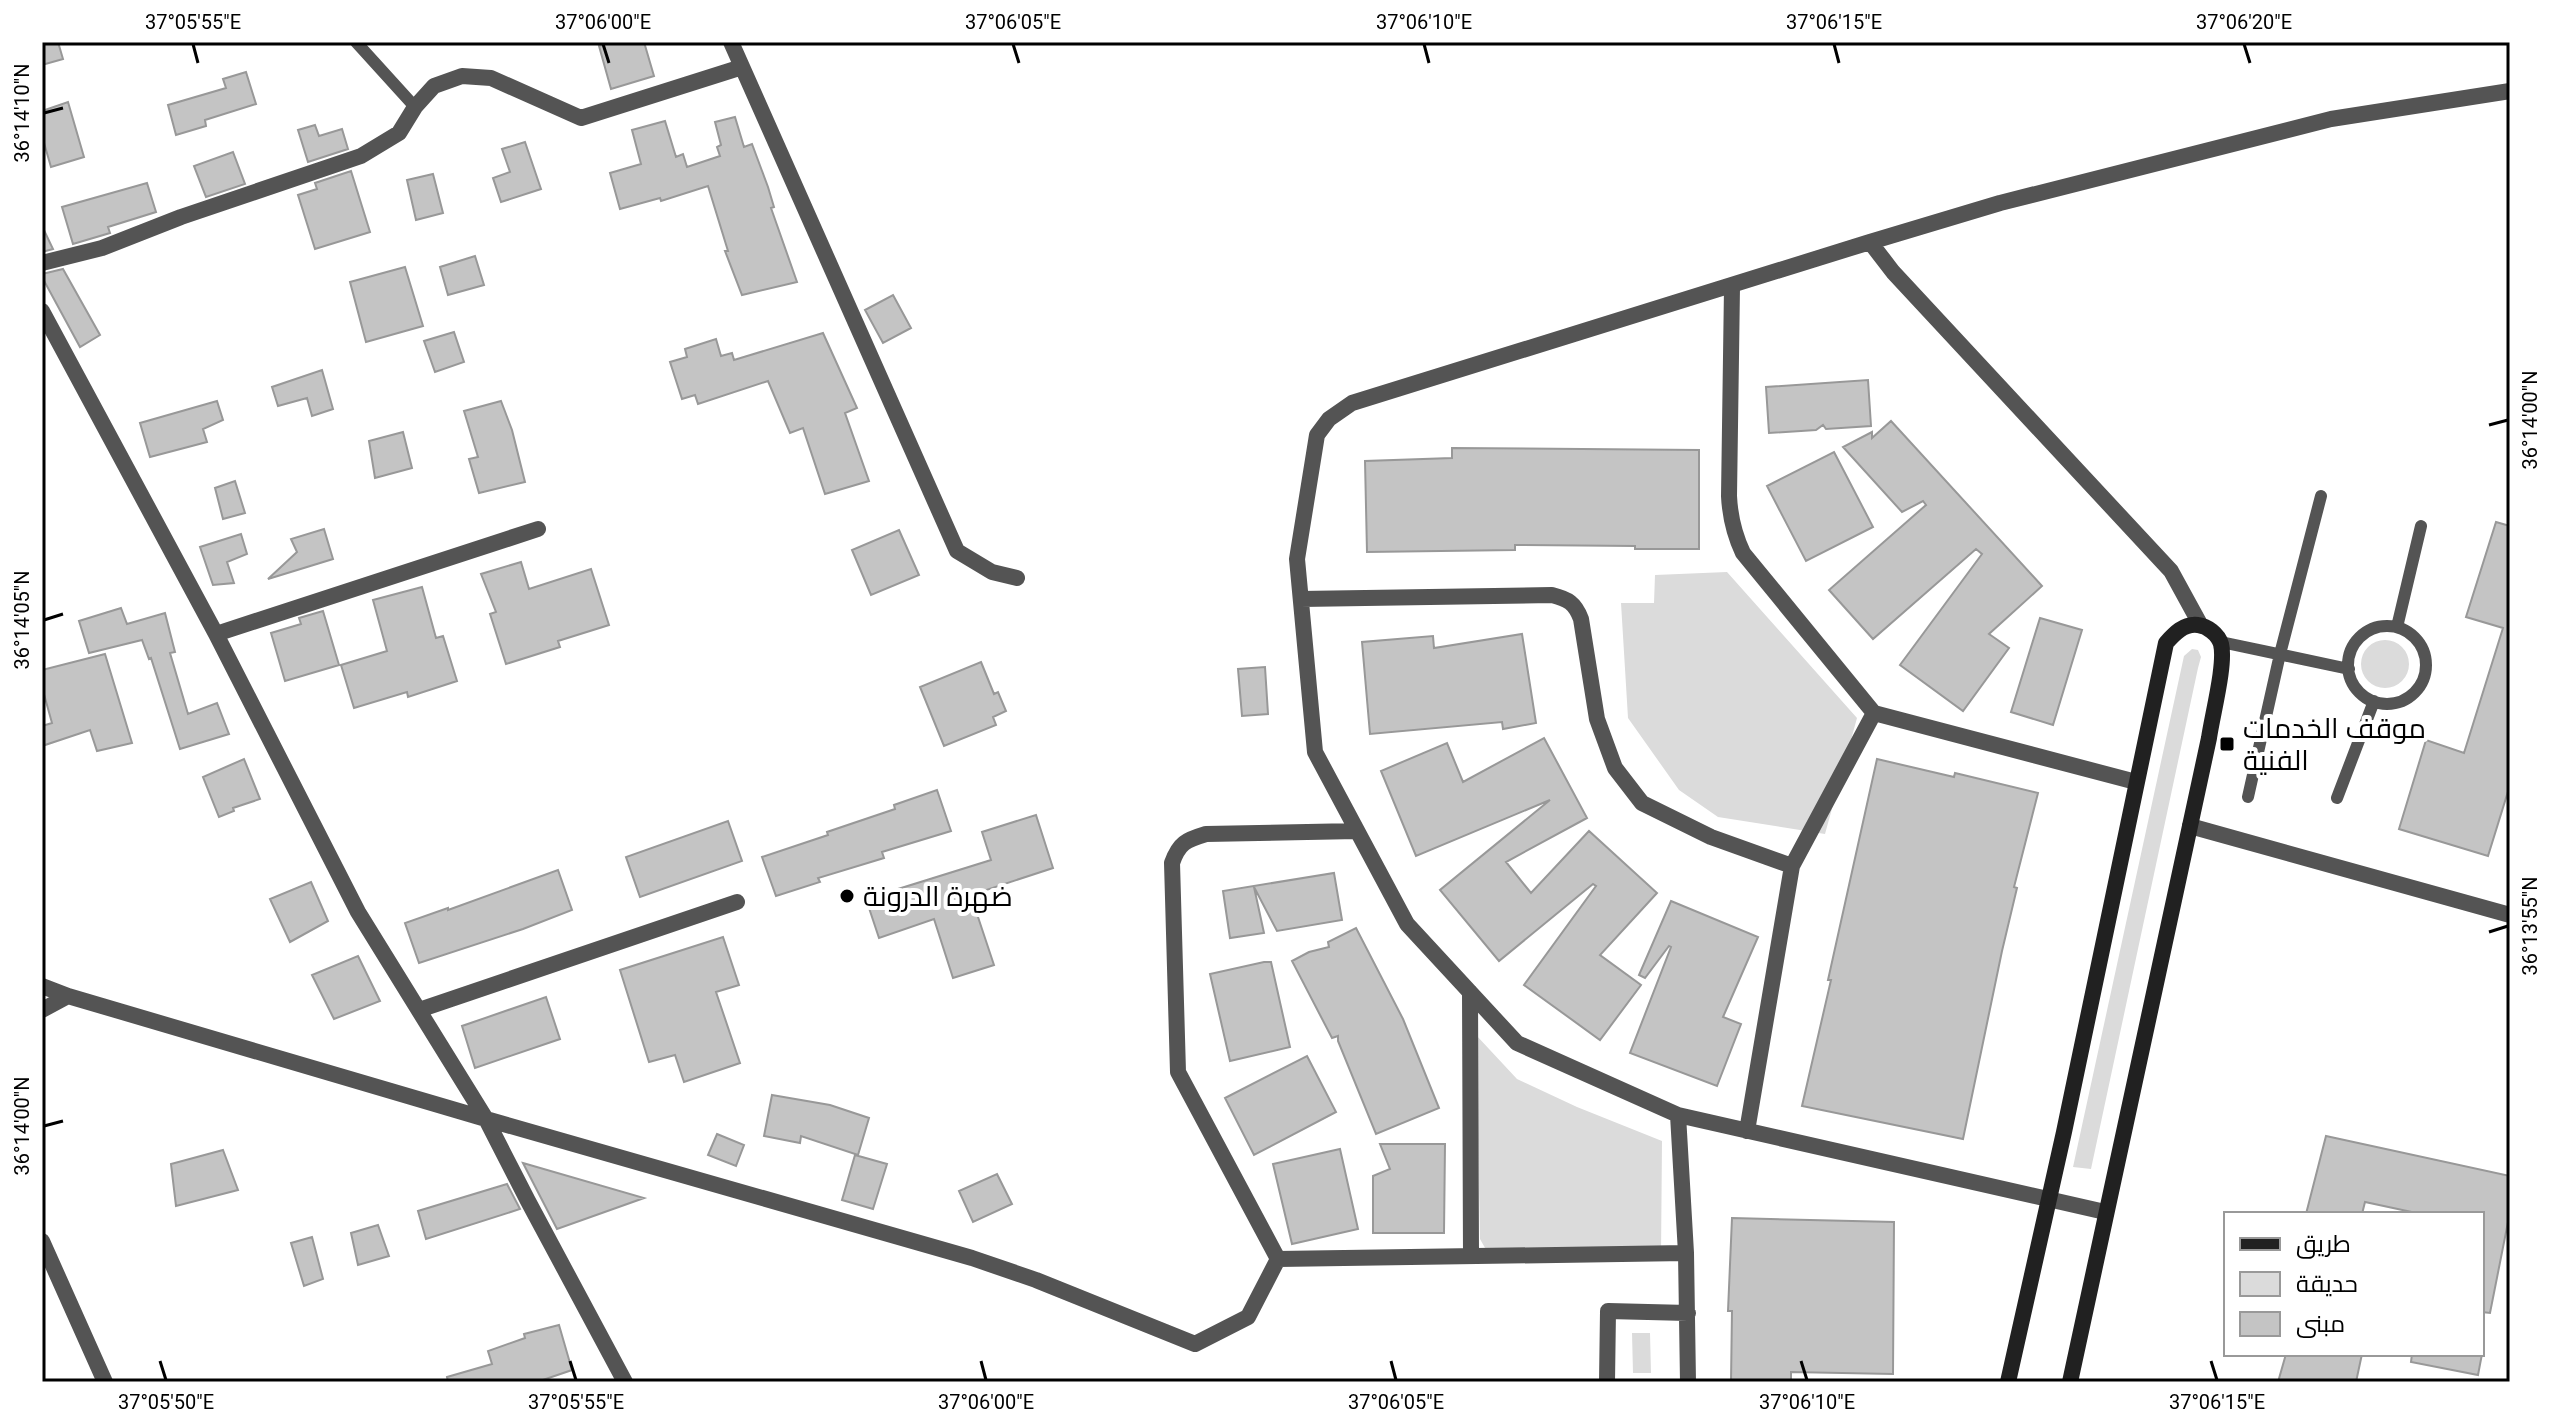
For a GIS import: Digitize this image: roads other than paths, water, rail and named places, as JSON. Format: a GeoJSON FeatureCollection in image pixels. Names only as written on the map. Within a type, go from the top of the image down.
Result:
{"type":"FeatureCollection","features":[{"type":"Feature","properties":{"kind":"street"},"geometry":{"type":"LineString","coordinates":[[731,42],[957,551],[992,572],[1017,578]]}},
{"type":"Feature","properties":{"kind":"street"},"geometry":{"type":"LineString","coordinates":[[42,263],[102,248],[181,217],[361,156],[399,133],[415,107],[434,86],[462,76],[491,78],[581,118],[742,67]]}},
{"type":"Feature","properties":{"kind":"street"},"geometry":{"type":"LineString","coordinates":[[2105,1212],[1678,1115],[1517,1043],[1407,924],[1315,752],[1297,559],[1317,435],[1329,419],[1352,403],[2000,203],[2331,119],[2510,91]]}},
{"type":"Feature","properties":{"kind":"street"},"geometry":{"type":"LineString","coordinates":[[1870,242],[1893,272],[2171,571],[2200,624],[2212,631],[2221,642],[2221,663],[2190,826],[2070,1382]]}},
{"type":"Feature","properties":{"kind":"street"},"geometry":{"type":"LineString","coordinates":[[1732,287],[1729,496],[1730,518],[1743,553],[1874,713],[2136,782]]}},
{"type":"Feature","properties":{"kind":"street"},"geometry":{"type":"LineString","coordinates":[[42,311],[216,634],[358,912],[486,1119],[625,1382]]}},
{"type":"Feature","properties":{"kind":"street"},"geometry":{"type":"LineString","coordinates":[[216,634],[538,529]]}},
{"type":"Feature","properties":{"kind":"street"},"geometry":{"type":"LineString","coordinates":[[1301,599],[1552,595],[1568,599],[1577,608],[1581,619],[1597,719],[1615,768],[1642,803],[1711,837],[1792,866]]}},
{"type":"Feature","properties":{"kind":"street"},"geometry":{"type":"LineString","coordinates":[[2008,1382],[2166,643],[2174,633],[2200,624]]}},
{"type":"Feature","properties":{"kind":"street"},"geometry":{"type":"LineString","coordinates":[[1747,1131],[1792,866],[1874,713]]}},
{"type":"Feature","properties":{"kind":"street"},"geometry":{"type":"LineString","coordinates":[[2190,826],[2510,915]]}},
{"type":"Feature","properties":{"kind":"street"},"geometry":{"type":"LineString","coordinates":[[1278,1259],[1178,1072],[1172,863],[1177,850],[1188,840],[1206,834],[1357,831]]}},
{"type":"Feature","properties":{"kind":"street"},"geometry":{"type":"LineString","coordinates":[[419,1010],[737,902]]}},
{"type":"Feature","properties":{"kind":"street"},"geometry":{"type":"LineString","coordinates":[[42,986],[486,1119],[972,1258],[1036,1280],[1195,1344],[1248,1317],[1278,1259]]}},
{"type":"Feature","properties":{"kind":"street"},"geometry":{"type":"LineString","coordinates":[[1470,992],[1471,1256]]}},
{"type":"Feature","properties":{"kind":"street"},"geometry":{"type":"LineString","coordinates":[[42,1010],[68,996]]}},
{"type":"Feature","properties":{"kind":"street"},"geometry":{"type":"LineString","coordinates":[[1678,1115],[1686,1253],[1688,1382]]}},
{"type":"Feature","properties":{"kind":"street"},"geometry":{"type":"LineString","coordinates":[[42,1241],[105,1382]]}},
{"type":"Feature","properties":{"kind":"street"},"geometry":{"type":"LineString","coordinates":[[1278,1259],[1686,1253]]}},
{"type":"Feature","properties":{"kind":"street"},"geometry":{"type":"LineString","coordinates":[[1607,1382],[1608,1311],[1688,1313]]}},
{"type":"Feature","properties":{"kind":"lane"},"geometry":{"type":"LineString","coordinates":[[356,42],[415,107]]}},
{"type":"Feature","properties":{"kind":"lane"},"geometry":{"type":"LineString","coordinates":[[2248,797],[2280,654],[2321,496]]}},
{"type":"Feature","properties":{"kind":"lane"},"geometry":{"type":"LineString","coordinates":[[2397,627],[2421,526]]}},
{"type":"Feature","properties":{"kind":"lane"},"geometry":{"type":"LineString","coordinates":[[2381,627],[2397,627],[2406,631],[2423,649],[2426,662],[2425,675],[2419,687],[2399,702],[2374,701],[2363,695],[2354,685],[2349,669],[2352,649],[2359,638],[2369,630],[2381,627]]}},
{"type":"Feature","properties":{"kind":"lane"},"geometry":{"type":"LineString","coordinates":[[2221,642],[2349,669]]}},
{"type":"Feature","properties":{"kind":"lane"},"geometry":{"type":"LineString","coordinates":[[2337,798],[2374,701]]}},
{"type":"Feature","properties":{"kind":"place","name":"موقف الخدمات الفنية"},"geometry":{"type":"Point","coordinates":[2227,744]}},
{"type":"Feature","properties":{"kind":"place","name":"ضهرة الدرونة"},"geometry":{"type":"Point","coordinates":[847,896]}}]}
